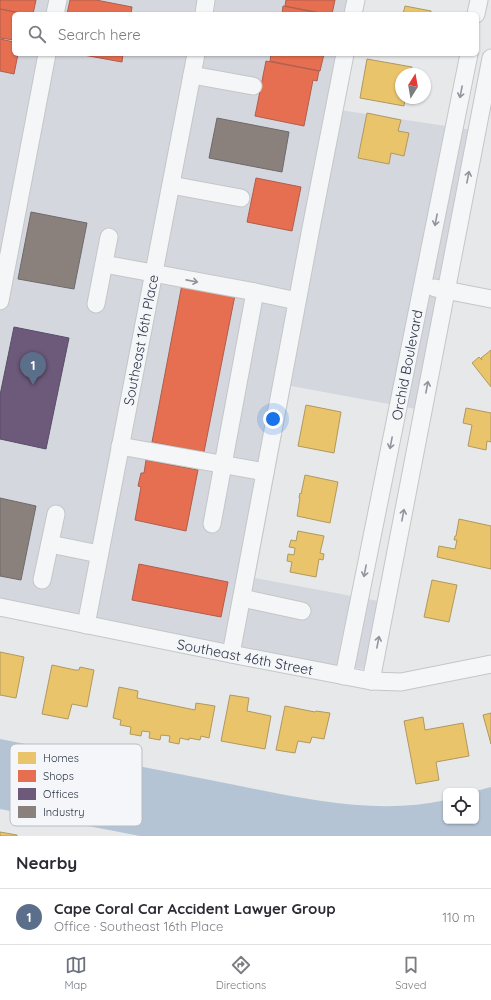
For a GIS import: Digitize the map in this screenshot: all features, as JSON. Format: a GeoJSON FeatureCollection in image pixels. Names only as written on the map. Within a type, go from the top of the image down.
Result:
{"type":"FeatureCollection","features":[{"type":"Feature","properties":{"kind":"street"},"geometry":{"type":"LineString","coordinates":[[55,12],[58,0]]}},
{"type":"Feature","properties":{"kind":"street"},"geometry":{"type":"LineString","coordinates":[[204,12],[206,0]]}},
{"type":"Feature","properties":{"kind":"street"},"geometry":{"type":"LineString","coordinates":[[353,12],[356,0]]}},
{"type":"Feature","properties":{"kind":"street"},"geometry":{"type":"LineString","coordinates":[[476,12],[479,0]]}},
{"type":"Feature","properties":{"kind":"street"},"geometry":{"type":"LineString","coordinates":[[0,301],[48,56]]}},
{"type":"Feature","properties":{"kind":"street","name":"Southeast 16th Place"},"geometry":{"type":"LineString","coordinates":[[86,625],[196,56]]}},
{"type":"Feature","properties":{"kind":"street"},"geometry":{"type":"LineString","coordinates":[[231,654],[345,56]]}},
{"type":"Feature","properties":{"kind":"street","name":"Orchid Boulevard"},"geometry":{"type":"LineString","coordinates":[[344,676],[469,56]]}},
{"type":"Feature","properties":{"kind":"street","name":"Orchid Boulevard"},"geometry":{"type":"LineString","coordinates":[[371,681],[491,58]]}},
{"type":"Feature","properties":{"kind":"street"},"geometry":{"type":"LineString","coordinates":[[192,75],[253,86]]}},
{"type":"Feature","properties":{"kind":"street"},"geometry":{"type":"LineString","coordinates":[[171,185],[241,198]]}},
{"type":"Feature","properties":{"kind":"street"},"geometry":{"type":"LineString","coordinates":[[96,304],[109,237]]}},
{"type":"Feature","properties":{"kind":"street"},"geometry":{"type":"LineString","coordinates":[[104,264],[297,301]]}},
{"type":"Feature","properties":{"kind":"street"},"geometry":{"type":"LineString","coordinates":[[423,285],[491,299]]}},
{"type":"Feature","properties":{"kind":"street"},"geometry":{"type":"LineString","coordinates":[[212,524],[254,292]]}},
{"type":"Feature","properties":{"kind":"street"},"geometry":{"type":"LineString","coordinates":[[120,446],[266,472]]}},
{"type":"Feature","properties":{"kind":"street"},"geometry":{"type":"LineString","coordinates":[[42,580],[56,514]]}},
{"type":"Feature","properties":{"kind":"street"},"geometry":{"type":"LineString","coordinates":[[50,544],[99,554]]}},
{"type":"Feature","properties":{"kind":"street"},"geometry":{"type":"LineString","coordinates":[[242,598],[302,611]]}},
{"type":"Feature","properties":{"kind":"street","name":"Southeast 46th Street"},"geometry":{"type":"LineString","coordinates":[[0,607],[371,681],[401,682],[491,664]]}},
{"type":"Feature","properties":{"kind":"shaded area"},"geometry":{"type":"Polygon","coordinates":[[[0,0],[361,0],[358,12],[12,12],[12,56],[350,56],[340,110],[472,130],[427,411],[291,386],[255,578],[384,602],[375,670],[325,665],[0,606],[0,0]]]}},
{"type":"Feature","properties":{"kind":"water"},"geometry":{"type":"Polygon","coordinates":[[[0,739],[26,744],[10,744],[10,811],[0,809],[0,739]]]}},
{"type":"Feature","properties":{"kind":"water"},"geometry":{"type":"Polygon","coordinates":[[[142,767],[300,798],[330,802],[389,806],[418,805],[443,801],[443,824],[479,824],[479,790],[491,787],[491,836],[140,836],[88,826],[142,826],[142,767]]]}},
{"type":"Feature","properties":{"kind":"building: Homes"},"geometry":{"type":"Polygon","coordinates":[[[405,6],[431,11],[431,12],[404,12],[405,6]]]}},
{"type":"Feature","properties":{"kind":"building: Homes"},"geometry":{"type":"Polygon","coordinates":[[[367,59],[412,67],[395,68],[395,104],[404,104],[404,106],[360,98],[367,59]]]}},
{"type":"Feature","properties":{"kind":"building: Homes"},"geometry":{"type":"Polygon","coordinates":[[[367,113],[401,120],[398,131],[409,133],[404,156],[391,153],[389,164],[358,158],[367,113]]]}},
{"type":"Feature","properties":{"kind":"building: Homes"},"geometry":{"type":"Polygon","coordinates":[[[491,350],[491,387],[472,363],[479,357],[482,360],[481,358],[491,350]]]}},
{"type":"Feature","properties":{"kind":"building: Homes"},"geometry":{"type":"Polygon","coordinates":[[[306,405],[341,412],[334,453],[298,446],[306,405]]]}},
{"type":"Feature","properties":{"kind":"building: Homes"},"geometry":{"type":"Polygon","coordinates":[[[466,408],[491,413],[491,442],[487,441],[486,450],[468,446],[472,425],[463,423],[466,408]]]}},
{"type":"Feature","properties":{"kind":"building: Homes"},"geometry":{"type":"Polygon","coordinates":[[[305,475],[338,482],[330,523],[297,516],[299,498],[305,475]]]}},
{"type":"Feature","properties":{"kind":"building: Homes"},"geometry":{"type":"Polygon","coordinates":[[[459,519],[491,526],[491,569],[437,557],[439,546],[455,549],[457,540],[454,540],[459,519]]]}},
{"type":"Feature","properties":{"kind":"building: Homes"},"geometry":{"type":"Polygon","coordinates":[[[298,531],[324,536],[320,553],[324,554],[323,560],[319,559],[316,577],[290,572],[292,562],[287,561],[288,554],[294,555],[295,548],[289,547],[291,540],[296,541],[298,531]]]}},
{"type":"Feature","properties":{"kind":"building: Homes"},"geometry":{"type":"Polygon","coordinates":[[[432,580],[457,585],[449,622],[424,617],[432,580]]]}},
{"type":"Feature","properties":{"kind":"building: Homes"},"geometry":{"type":"Polygon","coordinates":[[[0,652],[24,657],[16,698],[0,695],[0,652]]]}},
{"type":"Feature","properties":{"kind":"building: Homes"},"geometry":{"type":"Polygon","coordinates":[[[52,665],[75,670],[79,670],[80,667],[94,670],[87,707],[72,704],[68,719],[42,714],[52,665]]]}},
{"type":"Feature","properties":{"kind":"building: Homes"},"geometry":{"type":"Polygon","coordinates":[[[119,687],[138,691],[137,698],[195,710],[196,703],[215,706],[209,738],[201,736],[200,740],[189,738],[189,740],[180,738],[179,744],[169,742],[170,736],[161,735],[160,740],[149,738],[150,732],[142,731],[141,736],[130,734],[131,727],[120,725],[121,720],[113,718],[119,687]]]}},
{"type":"Feature","properties":{"kind":"building: Homes"},"geometry":{"type":"Polygon","coordinates":[[[230,695],[249,698],[247,711],[271,716],[265,749],[221,741],[230,695]]]}},
{"type":"Feature","properties":{"kind":"building: Homes"},"geometry":{"type":"Polygon","coordinates":[[[285,706],[315,712],[330,713],[324,739],[312,737],[310,743],[298,741],[295,753],[276,750],[285,706]]]}},
{"type":"Feature","properties":{"kind":"building: Homes"},"geometry":{"type":"Polygon","coordinates":[[[491,713],[491,744],[483,715],[491,713]]]}},
{"type":"Feature","properties":{"kind":"building: Homes"},"geometry":{"type":"Polygon","coordinates":[[[423,717],[425,730],[463,723],[469,756],[436,762],[439,780],[416,784],[404,721],[423,717]]]}},
{"type":"Feature","properties":{"kind":"building: Homes"},"geometry":{"type":"Polygon","coordinates":[[[0,832],[17,835],[17,836],[0,836],[0,832]]]}},
{"type":"Feature","properties":{"kind":"building: Shops"},"geometry":{"type":"Polygon","coordinates":[[[0,0],[36,0],[33,12],[15,12],[0,9],[0,0]]]}},
{"type":"Feature","properties":{"kind":"building: Shops"},"geometry":{"type":"Polygon","coordinates":[[[70,0],[96,0],[132,7],[131,12],[67,12],[70,0]]]}},
{"type":"Feature","properties":{"kind":"building: Shops"},"geometry":{"type":"Polygon","coordinates":[[[286,0],[335,0],[332,12],[316,12],[285,6],[286,0]]]}},
{"type":"Feature","properties":{"kind":"building: Shops"},"geometry":{"type":"Polygon","coordinates":[[[283,6],[313,12],[282,12],[283,6]]]}},
{"type":"Feature","properties":{"kind":"building: Shops"},"geometry":{"type":"Polygon","coordinates":[[[0,9],[14,12],[12,12],[12,40],[0,38],[0,9]]]}},
{"type":"Feature","properties":{"kind":"building: Shops"},"geometry":{"type":"Polygon","coordinates":[[[0,39],[12,42],[12,56],[18,56],[14,74],[0,71],[0,39]]]}},
{"type":"Feature","properties":{"kind":"building: Shops"},"geometry":{"type":"Polygon","coordinates":[[[89,56],[123,56],[122,62],[89,56]]]}},
{"type":"Feature","properties":{"kind":"building: Shops"},"geometry":{"type":"Polygon","coordinates":[[[271,56],[324,56],[320,71],[270,61],[271,56]]]}},
{"type":"Feature","properties":{"kind":"building: Shops"},"geometry":{"type":"Polygon","coordinates":[[[266,61],[319,71],[317,81],[313,80],[304,126],[255,116],[266,61]]]}},
{"type":"Feature","properties":{"kind":"building: Shops"},"geometry":{"type":"Polygon","coordinates":[[[256,178],[301,187],[292,231],[247,222],[256,178]]]}},
{"type":"Feature","properties":{"kind":"building: Shops"},"geometry":{"type":"Polygon","coordinates":[[[183,279],[236,290],[204,452],[152,442],[183,279]]]}},
{"type":"Feature","properties":{"kind":"building: Shops"},"geometry":{"type":"Polygon","coordinates":[[[146,460],[198,470],[186,531],[135,520],[141,487],[138,486],[141,473],[144,473],[146,460]]]}},
{"type":"Feature","properties":{"kind":"building: Shops"},"geometry":{"type":"Polygon","coordinates":[[[139,564],[228,582],[221,617],[132,600],[139,564]]]}},
{"type":"Feature","properties":{"kind":"building: Offices"},"geometry":{"type":"Polygon","coordinates":[[[14,327],[69,338],[46,449],[0,439],[0,395],[14,327]]]}},
{"type":"Feature","properties":{"kind":"building: Industry"},"geometry":{"type":"Polygon","coordinates":[[[217,118],[289,132],[282,172],[209,158],[217,118]]]}},
{"type":"Feature","properties":{"kind":"building: Industry"},"geometry":{"type":"Polygon","coordinates":[[[31,212],[87,223],[74,289],[18,279],[31,212]]]}},
{"type":"Feature","properties":{"kind":"building: Industry"},"geometry":{"type":"Polygon","coordinates":[[[0,498],[36,506],[21,580],[0,576],[0,498]]]}},
{"type":"Feature","properties":{"kind":"place","name":"Cape Coral Car Accident Lawyer Group"},"geometry":{"type":"Point","coordinates":[33,385]}}]}
